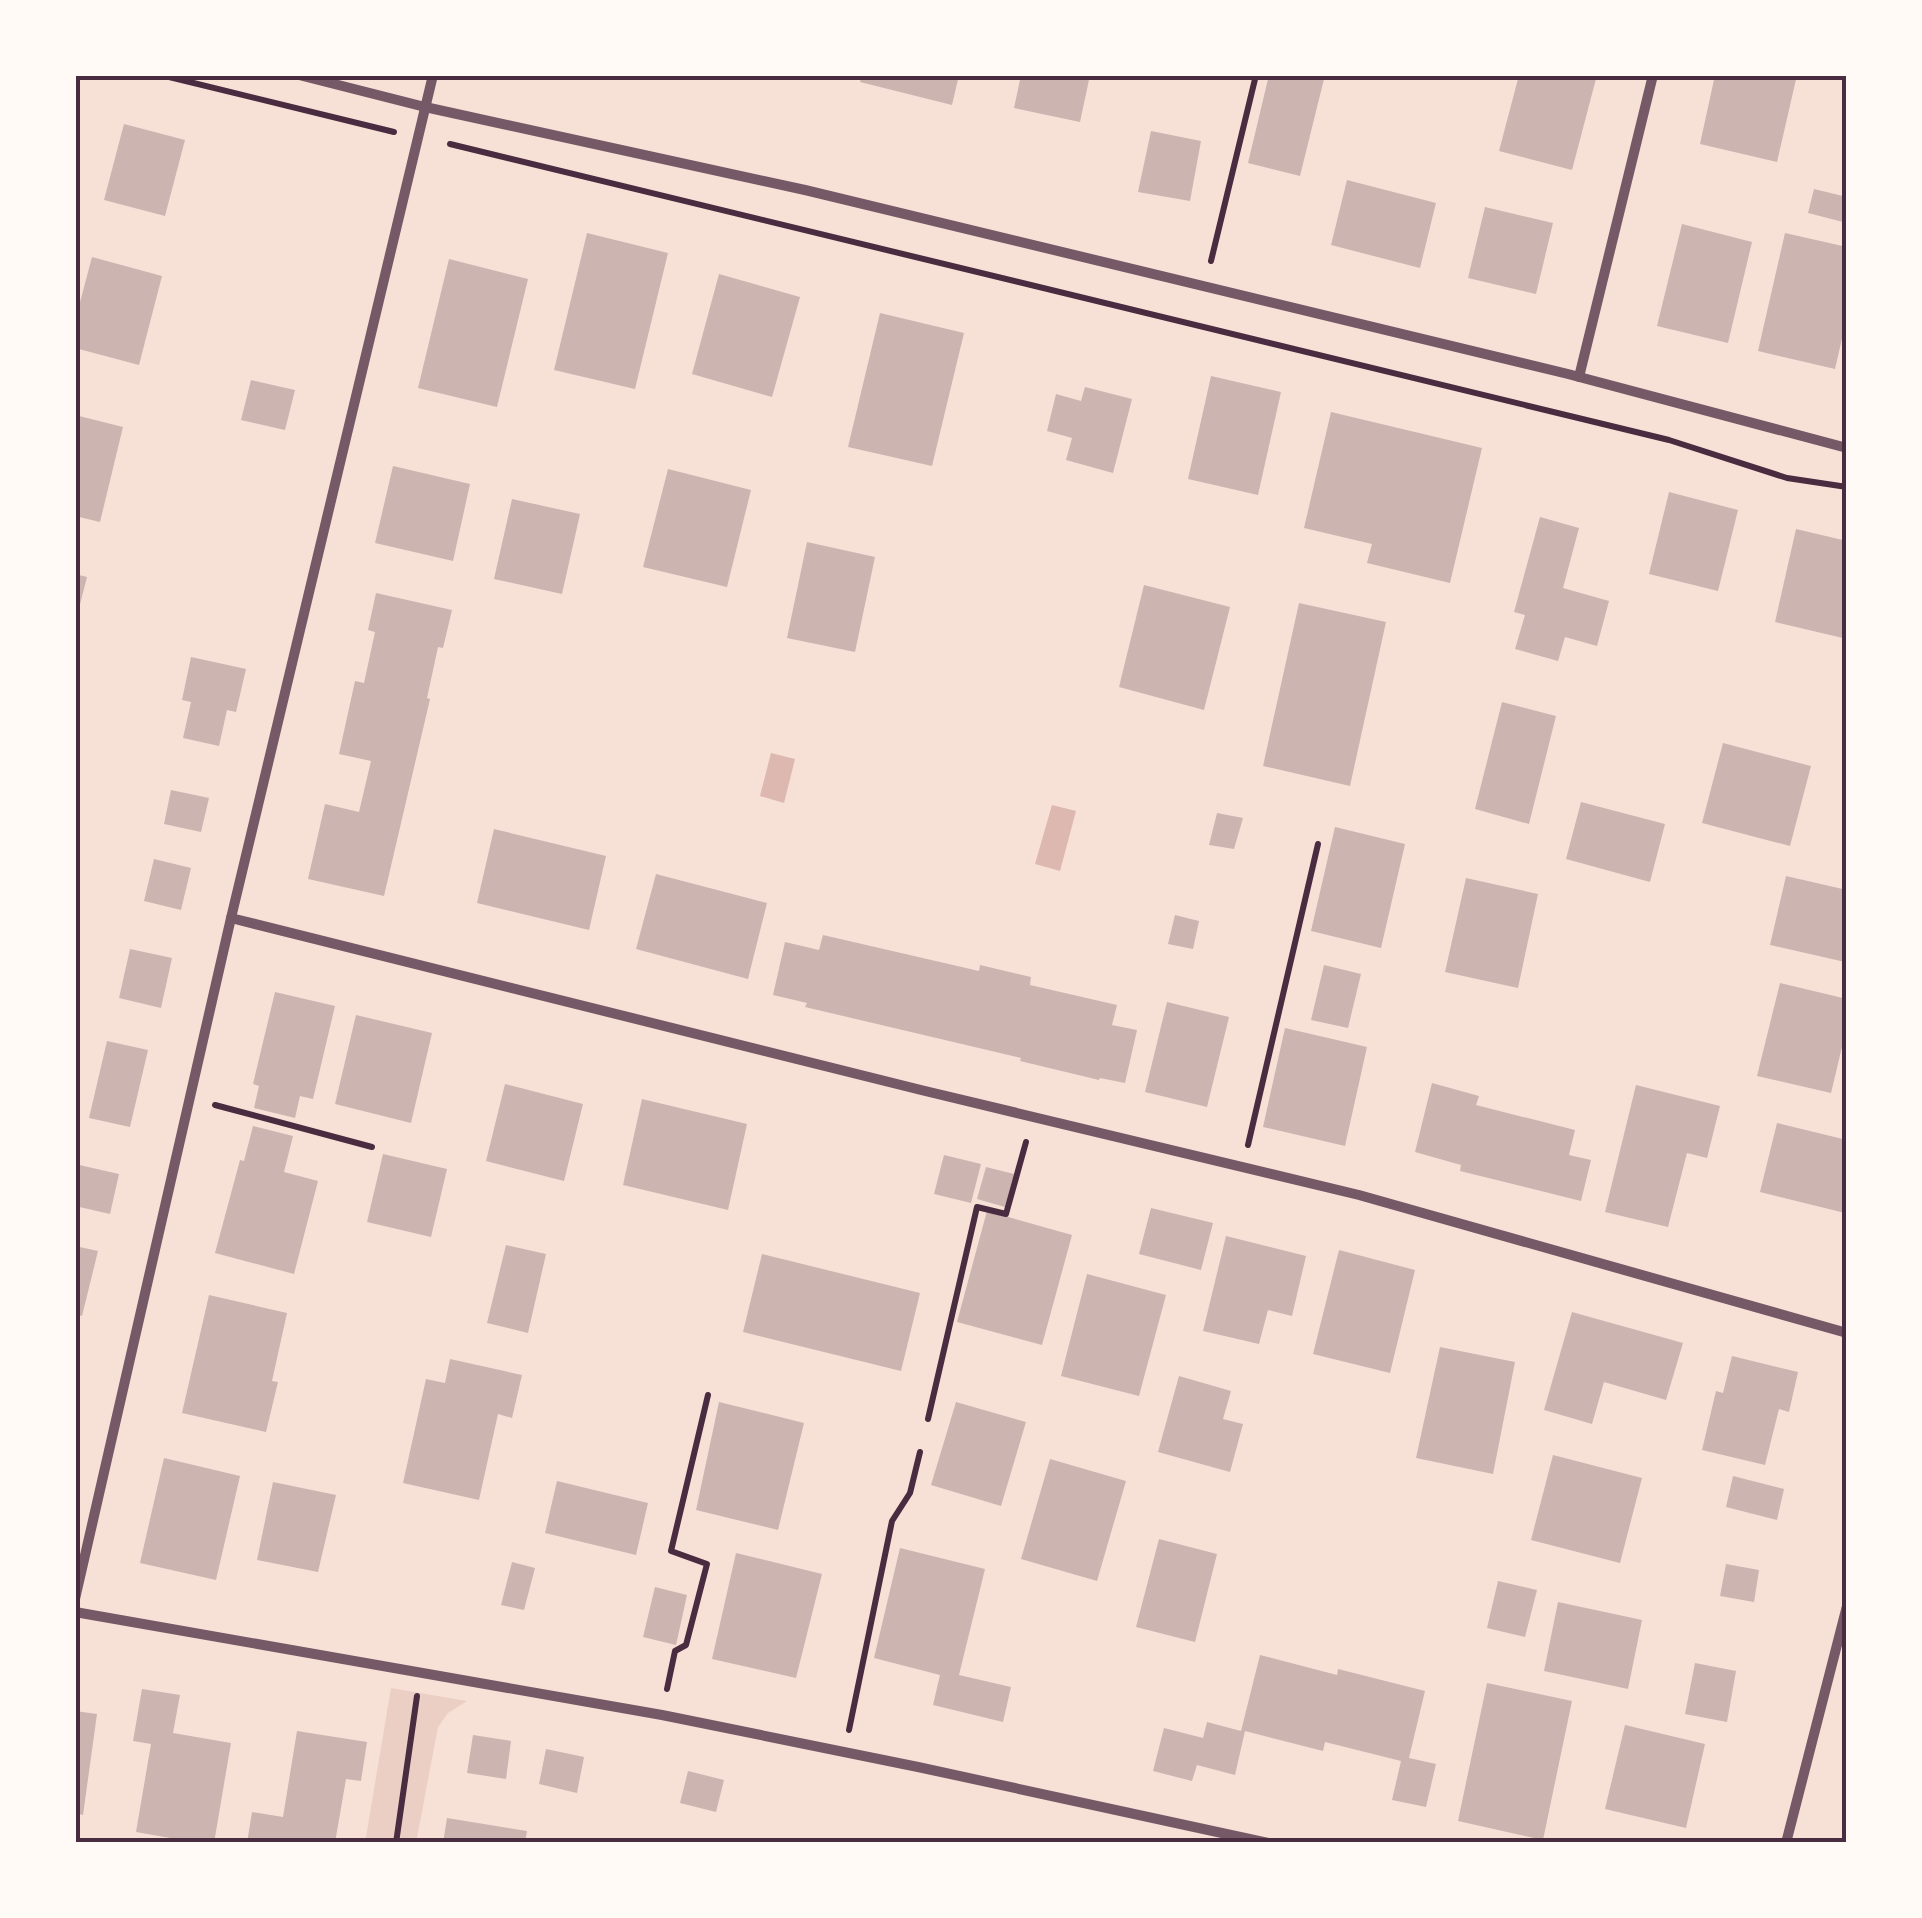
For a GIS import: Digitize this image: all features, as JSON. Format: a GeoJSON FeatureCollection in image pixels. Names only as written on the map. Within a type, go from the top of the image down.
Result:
{"type":"FeatureCollection","features":[{"type":"Feature","properties":{"kind":"street"},"geometry":{"type":"LineString","coordinates":[[298,75],[1205,286],[1579,377],[1847,448]]}},
{"type":"Feature","properties":{"kind":"street"},"geometry":{"type":"LineString","coordinates":[[75,1599],[231,918],[433,75]]}},
{"type":"Feature","properties":{"kind":"street"},"geometry":{"type":"LineString","coordinates":[[1579,377],[1653,75]]}},
{"type":"Feature","properties":{"kind":"street"},"geometry":{"type":"LineString","coordinates":[[231,918],[1360,1195],[1847,1333]]}},
{"type":"Feature","properties":{"kind":"street"},"geometry":{"type":"LineString","coordinates":[[1786,1843],[1847,1606]]}},
{"type":"Feature","properties":{"kind":"street"},"geometry":{"type":"LineString","coordinates":[[75,1612],[662,1715],[1268,1843]]}},
{"type":"Feature","properties":{"kind":"path"},"geometry":{"type":"LineString","coordinates":[[161,75],[1346,360],[1669,440],[1788,478],[1844,488]]}},
{"type":"Feature","properties":{"kind":"path"},"geometry":{"type":"LineString","coordinates":[[1205,286],[1256,75]]}},
{"type":"Feature","properties":{"kind":"path"},"geometry":{"type":"LineString","coordinates":[[1243,1166],[1318,844]]}},
{"type":"Feature","properties":{"kind":"path"},"geometry":{"type":"LineString","coordinates":[[190,1098],[372,1147]]}},
{"type":"Feature","properties":{"kind":"path"},"geometry":{"type":"LineString","coordinates":[[928,1419],[977,1206],[1006,1214],[1033,1116]]}},
{"type":"Feature","properties":{"kind":"path"},"geometry":{"type":"LineString","coordinates":[[662,1715],[675,1651],[686,1644],[707,1564],[671,1550],[708,1395]]}},
{"type":"Feature","properties":{"kind":"path"},"geometry":{"type":"LineString","coordinates":[[845,1752],[892,1521],[910,1494],[920,1452]]}},
{"type":"Feature","properties":{"kind":"path"},"geometry":{"type":"LineString","coordinates":[[396,1843],[420,1672]]}},
{"type":"Feature","properties":{"kind":"shaded area"},"geometry":{"type":"Polygon","coordinates":[[[771,753],[795,759],[784,803],[760,796],[771,753]]]}},
{"type":"Feature","properties":{"kind":"shaded area"},"geometry":{"type":"Polygon","coordinates":[[[1052,805],[1076,811],[1060,871],[1035,864],[1052,805]]]}},
{"type":"Feature","properties":{"kind":"shaded area"},"geometry":{"type":"Polygon","coordinates":[[[391,1688],[467,1701],[448,1713],[438,1727],[416,1843],[365,1843],[391,1688]]]}},
{"type":"Feature","properties":{"kind":"building"},"geometry":{"type":"Polygon","coordinates":[[[862,75],[959,75],[952,105],[860,82],[862,75]]]}},
{"type":"Feature","properties":{"kind":"building"},"geometry":{"type":"Polygon","coordinates":[[[1021,75],[1090,75],[1080,122],[1014,108],[1021,75]]]}},
{"type":"Feature","properties":{"kind":"building"},"geometry":{"type":"Polygon","coordinates":[[[1269,75],[1325,75],[1300,176],[1248,163],[1269,75]]]}},
{"type":"Feature","properties":{"kind":"building"},"geometry":{"type":"Polygon","coordinates":[[[1519,75],[1597,75],[1572,170],[1499,151],[1519,75]]]}},
{"type":"Feature","properties":{"kind":"building"},"geometry":{"type":"Polygon","coordinates":[[[1715,75],[1797,75],[1777,162],[1700,144],[1715,75]]]}},
{"type":"Feature","properties":{"kind":"building"},"geometry":{"type":"Polygon","coordinates":[[[124,124],[185,140],[165,216],[104,200],[124,124]]]}},
{"type":"Feature","properties":{"kind":"building"},"geometry":{"type":"Polygon","coordinates":[[[1151,131],[1201,141],[1190,201],[1138,192],[1151,131]]]}},
{"type":"Feature","properties":{"kind":"building"},"geometry":{"type":"Polygon","coordinates":[[[1347,180],[1436,203],[1420,268],[1331,245],[1347,180]]]}},
{"type":"Feature","properties":{"kind":"building"},"geometry":{"type":"Polygon","coordinates":[[[1814,189],[1847,197],[1847,223],[1808,213],[1814,189]]]}},
{"type":"Feature","properties":{"kind":"building"},"geometry":{"type":"Polygon","coordinates":[[[1485,207],[1553,223],[1536,294],[1468,278],[1485,207]]]}},
{"type":"Feature","properties":{"kind":"building"},"geometry":{"type":"Polygon","coordinates":[[[1682,224],[1752,242],[1728,343],[1657,326],[1682,224]]]}},
{"type":"Feature","properties":{"kind":"building"},"geometry":{"type":"Polygon","coordinates":[[[587,233],[668,253],[635,389],[554,370],[587,233]]]}},
{"type":"Feature","properties":{"kind":"building"},"geometry":{"type":"Polygon","coordinates":[[[1785,233],[1847,247],[1847,317],[1835,369],[1758,351],[1785,233]]]}},
{"type":"Feature","properties":{"kind":"building"},"geometry":{"type":"Polygon","coordinates":[[[92,257],[162,276],[139,365],[75,348],[75,321],[92,257]]]}},
{"type":"Feature","properties":{"kind":"building"},"geometry":{"type":"Polygon","coordinates":[[[449,259],[528,279],[497,407],[418,388],[449,259]]]}},
{"type":"Feature","properties":{"kind":"building"},"geometry":{"type":"Polygon","coordinates":[[[719,274],[800,297],[772,397],[692,374],[719,274]]]}},
{"type":"Feature","properties":{"kind":"building"},"geometry":{"type":"Polygon","coordinates":[[[880,313],[964,333],[932,466],[848,447],[880,313]]]}},
{"type":"Feature","properties":{"kind":"building"},"geometry":{"type":"Polygon","coordinates":[[[1211,376],[1281,392],[1258,495],[1188,479],[1211,376]]]}},
{"type":"Feature","properties":{"kind":"building"},"geometry":{"type":"Polygon","coordinates":[[[251,380],[295,390],[285,430],[241,420],[251,380]]]}},
{"type":"Feature","properties":{"kind":"building"},"geometry":{"type":"Polygon","coordinates":[[[1085,387],[1132,399],[1113,473],[1066,460],[1072,438],[1047,431],[1056,394],[1081,401],[1085,387]]]}},
{"type":"Feature","properties":{"kind":"building"},"geometry":{"type":"Polygon","coordinates":[[[1331,412],[1482,448],[1450,583],[1367,563],[1372,544],[1304,528],[1331,412]]]}},
{"type":"Feature","properties":{"kind":"building"},"geometry":{"type":"Polygon","coordinates":[[[75,415],[123,427],[100,522],[75,516],[75,415]]]}},
{"type":"Feature","properties":{"kind":"building"},"geometry":{"type":"Polygon","coordinates":[[[393,466],[470,484],[453,561],[375,543],[393,466]]]}},
{"type":"Feature","properties":{"kind":"building"},"geometry":{"type":"Polygon","coordinates":[[[668,469],[751,490],[727,587],[643,567],[668,469]]]}},
{"type":"Feature","properties":{"kind":"building"},"geometry":{"type":"Polygon","coordinates":[[[1669,492],[1738,510],[1718,591],[1649,574],[1669,492]]]}},
{"type":"Feature","properties":{"kind":"building"},"geometry":{"type":"Polygon","coordinates":[[[512,499],[580,514],[562,594],[494,579],[512,499]]]}},
{"type":"Feature","properties":{"kind":"building"},"geometry":{"type":"Polygon","coordinates":[[[1540,517],[1579,528],[1563,588],[1609,601],[1597,646],[1565,637],[1558,661],[1515,649],[1525,615],[1514,612],[1540,517]]]}},
{"type":"Feature","properties":{"kind":"building"},"geometry":{"type":"Polygon","coordinates":[[[1796,529],[1847,541],[1847,639],[1775,622],[1796,529]]]}},
{"type":"Feature","properties":{"kind":"building"},"geometry":{"type":"Polygon","coordinates":[[[807,542],[875,557],[855,652],[787,638],[807,542]]]}},
{"type":"Feature","properties":{"kind":"building"},"geometry":{"type":"Polygon","coordinates":[[[75,574],[87,577],[76,620],[75,620],[75,574]]]}},
{"type":"Feature","properties":{"kind":"building"},"geometry":{"type":"Polygon","coordinates":[[[1144,585],[1230,607],[1204,710],[1119,687],[1144,585]]]}},
{"type":"Feature","properties":{"kind":"building"},"geometry":{"type":"Polygon","coordinates":[[[376,593],[452,610],[443,648],[438,647],[427,698],[430,699],[384,896],[308,879],[325,804],[359,812],[371,761],[339,754],[355,681],[364,683],[375,632],[368,630],[376,593]]]}},
{"type":"Feature","properties":{"kind":"building"},"geometry":{"type":"Polygon","coordinates":[[[1299,603],[1386,622],[1350,786],[1263,766],[1299,603]]]}},
{"type":"Feature","properties":{"kind":"building"},"geometry":{"type":"Polygon","coordinates":[[[191,657],[246,669],[236,712],[227,710],[219,746],[183,738],[191,702],[182,700],[191,657]]]}},
{"type":"Feature","properties":{"kind":"building"},"geometry":{"type":"Polygon","coordinates":[[[1502,702],[1556,716],[1529,824],[1475,809],[1502,702]]]}},
{"type":"Feature","properties":{"kind":"building"},"geometry":{"type":"Polygon","coordinates":[[[1723,743],[1811,766],[1790,846],[1702,823],[1723,743]]]}},
{"type":"Feature","properties":{"kind":"building"},"geometry":{"type":"Polygon","coordinates":[[[171,790],[209,798],[201,832],[164,824],[171,790]]]}},
{"type":"Feature","properties":{"kind":"building"},"geometry":{"type":"Polygon","coordinates":[[[1581,802],[1665,824],[1650,882],[1566,859],[1581,802]]]}},
{"type":"Feature","properties":{"kind":"building"},"geometry":{"type":"Polygon","coordinates":[[[1217,813],[1243,818],[1234,849],[1209,845],[1217,813]]]}},
{"type":"Feature","properties":{"kind":"building"},"geometry":{"type":"Polygon","coordinates":[[[1335,827],[1405,844],[1381,948],[1311,931],[1335,827]]]}},
{"type":"Feature","properties":{"kind":"building"},"geometry":{"type":"Polygon","coordinates":[[[494,829],[606,856],[589,930],[477,903],[494,829]]]}},
{"type":"Feature","properties":{"kind":"building"},"geometry":{"type":"Polygon","coordinates":[[[154,859],[191,868],[181,910],[144,901],[154,859]]]}},
{"type":"Feature","properties":{"kind":"building"},"geometry":{"type":"Polygon","coordinates":[[[656,874],[767,903],[748,979],[636,949],[656,874]]]}},
{"type":"Feature","properties":{"kind":"building"},"geometry":{"type":"Polygon","coordinates":[[[1786,876],[1847,890],[1845,962],[1770,945],[1786,876]]]}},
{"type":"Feature","properties":{"kind":"building"},"geometry":{"type":"Polygon","coordinates":[[[1466,878],[1538,894],[1518,988],[1445,972],[1466,878]]]}},
{"type":"Feature","properties":{"kind":"building"},"geometry":{"type":"Polygon","coordinates":[[[1175,915],[1199,921],[1193,949],[1168,944],[1175,915]]]}},
{"type":"Feature","properties":{"kind":"building"},"geometry":{"type":"Polygon","coordinates":[[[823,935],[979,971],[980,965],[1031,977],[1030,985],[1117,1005],[1112,1025],[1137,1030],[1125,1083],[1020,1061],[1021,1058],[805,1007],[807,1003],[773,995],[785,942],[819,950],[823,935]]]}},
{"type":"Feature","properties":{"kind":"building"},"geometry":{"type":"Polygon","coordinates":[[[130,949],[172,958],[161,1008],[119,998],[130,949]]]}},
{"type":"Feature","properties":{"kind":"building"},"geometry":{"type":"Polygon","coordinates":[[[1324,965],[1361,974],[1348,1028],[1311,1020],[1324,965]]]}},
{"type":"Feature","properties":{"kind":"building"},"geometry":{"type":"Polygon","coordinates":[[[1780,983],[1847,999],[1847,1026],[1831,1093],[1757,1076],[1780,983]]]}},
{"type":"Feature","properties":{"kind":"building"},"geometry":{"type":"Polygon","coordinates":[[[275,992],[335,1006],[313,1099],[300,1096],[295,1118],[254,1108],[259,1086],[253,1084],[275,992]]]}},
{"type":"Feature","properties":{"kind":"building"},"geometry":{"type":"Polygon","coordinates":[[[1167,1002],[1229,1017],[1207,1107],[1145,1092],[1167,1002]]]}},
{"type":"Feature","properties":{"kind":"building"},"geometry":{"type":"Polygon","coordinates":[[[356,1015],[432,1033],[411,1123],[335,1104],[356,1015]]]}},
{"type":"Feature","properties":{"kind":"building"},"geometry":{"type":"Polygon","coordinates":[[[1285,1028],[1367,1047],[1345,1146],[1263,1127],[1285,1028]]]}},
{"type":"Feature","properties":{"kind":"building"},"geometry":{"type":"Polygon","coordinates":[[[107,1041],[148,1050],[130,1127],[89,1118],[107,1041]]]}},
{"type":"Feature","properties":{"kind":"building"},"geometry":{"type":"Polygon","coordinates":[[[1432,1083],[1479,1096],[1476,1105],[1575,1130],[1569,1155],[1591,1160],[1581,1201],[1460,1171],[1461,1165],[1415,1152],[1432,1083]]]}},
{"type":"Feature","properties":{"kind":"building"},"geometry":{"type":"Polygon","coordinates":[[[505,1084],[583,1104],[564,1181],[486,1161],[505,1084]]]}},
{"type":"Feature","properties":{"kind":"building"},"geometry":{"type":"Polygon","coordinates":[[[1636,1085],[1720,1106],[1707,1158],[1687,1153],[1668,1227],[1605,1212],[1636,1085]]]}},
{"type":"Feature","properties":{"kind":"building"},"geometry":{"type":"Polygon","coordinates":[[[642,1099],[747,1124],[728,1210],[623,1185],[642,1099]]]}},
{"type":"Feature","properties":{"kind":"building"},"geometry":{"type":"Polygon","coordinates":[[[1777,1123],[1847,1140],[1845,1213],[1760,1192],[1777,1123]]]}},
{"type":"Feature","properties":{"kind":"building"},"geometry":{"type":"Polygon","coordinates":[[[253,1126],[293,1136],[284,1172],[318,1181],[294,1274],[215,1253],[253,1126]]]}},
{"type":"Feature","properties":{"kind":"building"},"geometry":{"type":"Polygon","coordinates":[[[383,1154],[447,1169],[431,1237],[367,1222],[383,1154]]]}},
{"type":"Feature","properties":{"kind":"building"},"geometry":{"type":"Polygon","coordinates":[[[944,1155],[981,1164],[971,1203],[934,1194],[944,1155]]]}},
{"type":"Feature","properties":{"kind":"building"},"geometry":{"type":"Polygon","coordinates":[[[75,1164],[119,1174],[110,1214],[75,1206],[75,1164]]]}},
{"type":"Feature","properties":{"kind":"building"},"geometry":{"type":"Polygon","coordinates":[[[986,1167],[1014,1174],[1005,1207],[977,1199],[986,1167]]]}},
{"type":"Feature","properties":{"kind":"building"},"geometry":{"type":"Polygon","coordinates":[[[1151,1208],[1213,1223],[1201,1270],[1139,1254],[1151,1208]]]}},
{"type":"Feature","properties":{"kind":"building"},"geometry":{"type":"Polygon","coordinates":[[[987,1211],[1072,1235],[1042,1345],[957,1322],[987,1211]]]}},
{"type":"Feature","properties":{"kind":"building"},"geometry":{"type":"Polygon","coordinates":[[[1226,1236],[1306,1256],[1292,1316],[1268,1310],[1259,1344],[1203,1331],[1226,1236]]]}},
{"type":"Feature","properties":{"kind":"building"},"geometry":{"type":"Polygon","coordinates":[[[506,1245],[546,1254],[528,1333],[487,1323],[506,1245]]]}},
{"type":"Feature","properties":{"kind":"building"},"geometry":{"type":"Polygon","coordinates":[[[75,1246],[98,1251],[82,1316],[75,1314],[75,1246]]]}},
{"type":"Feature","properties":{"kind":"building"},"geometry":{"type":"Polygon","coordinates":[[[1339,1250],[1415,1270],[1390,1373],[1313,1354],[1339,1250]]]}},
{"type":"Feature","properties":{"kind":"building"},"geometry":{"type":"Polygon","coordinates":[[[762,1254],[920,1293],[901,1371],[743,1332],[762,1254]]]}},
{"type":"Feature","properties":{"kind":"building"},"geometry":{"type":"Polygon","coordinates":[[[1087,1274],[1166,1295],[1139,1396],[1061,1376],[1087,1274]]]}},
{"type":"Feature","properties":{"kind":"building"},"geometry":{"type":"Polygon","coordinates":[[[209,1295],[287,1313],[272,1381],[278,1382],[266,1432],[182,1413],[209,1295]]]}},
{"type":"Feature","properties":{"kind":"building"},"geometry":{"type":"Polygon","coordinates":[[[1572,1312],[1683,1343],[1666,1400],[1604,1382],[1592,1424],[1544,1410],[1572,1312]]]}},
{"type":"Feature","properties":{"kind":"building"},"geometry":{"type":"Polygon","coordinates":[[[1440,1347],[1515,1362],[1493,1474],[1416,1458],[1440,1347]]]}},
{"type":"Feature","properties":{"kind":"building"},"geometry":{"type":"Polygon","coordinates":[[[1732,1356],[1798,1372],[1789,1412],[1779,1409],[1765,1465],[1702,1450],[1716,1391],[1723,1393],[1732,1356]]]}},
{"type":"Feature","properties":{"kind":"building"},"geometry":{"type":"Polygon","coordinates":[[[450,1359],[522,1375],[512,1418],[498,1414],[479,1500],[403,1483],[426,1379],[445,1383],[450,1359]]]}},
{"type":"Feature","properties":{"kind":"building"},"geometry":{"type":"Polygon","coordinates":[[[1179,1376],[1231,1391],[1223,1419],[1243,1424],[1230,1472],[1158,1452],[1179,1376]]]}},
{"type":"Feature","properties":{"kind":"building"},"geometry":{"type":"Polygon","coordinates":[[[719,1402],[804,1423],[778,1530],[696,1510],[719,1402]]]}},
{"type":"Feature","properties":{"kind":"building"},"geometry":{"type":"Polygon","coordinates":[[[956,1402],[1026,1422],[1001,1506],[931,1485],[956,1402]]]}},
{"type":"Feature","properties":{"kind":"building"},"geometry":{"type":"Polygon","coordinates":[[[1553,1455],[1642,1478],[1620,1563],[1531,1540],[1553,1455]]]}},
{"type":"Feature","properties":{"kind":"building"},"geometry":{"type":"Polygon","coordinates":[[[164,1458],[240,1476],[216,1580],[140,1563],[164,1458]]]}},
{"type":"Feature","properties":{"kind":"building"},"geometry":{"type":"Polygon","coordinates":[[[1050,1459],[1126,1481],[1097,1581],[1021,1559],[1050,1459]]]}},
{"type":"Feature","properties":{"kind":"building"},"geometry":{"type":"Polygon","coordinates":[[[1733,1476],[1784,1489],[1777,1520],[1726,1507],[1733,1476]]]}},
{"type":"Feature","properties":{"kind":"building"},"geometry":{"type":"Polygon","coordinates":[[[557,1481],[648,1503],[636,1555],[545,1533],[557,1481]]]}},
{"type":"Feature","properties":{"kind":"building"},"geometry":{"type":"Polygon","coordinates":[[[273,1482],[336,1495],[318,1572],[257,1560],[273,1482]]]}},
{"type":"Feature","properties":{"kind":"building"},"geometry":{"type":"Polygon","coordinates":[[[1159,1539],[1217,1554],[1195,1642],[1136,1627],[1159,1539]]]}},
{"type":"Feature","properties":{"kind":"building"},"geometry":{"type":"Polygon","coordinates":[[[900,1548],[985,1569],[959,1675],[1011,1687],[1003,1722],[933,1705],[940,1675],[874,1658],[900,1548]]]}},
{"type":"Feature","properties":{"kind":"building"},"geometry":{"type":"Polygon","coordinates":[[[736,1553],[822,1574],[796,1678],[712,1659],[736,1553]]]}},
{"type":"Feature","properties":{"kind":"building"},"geometry":{"type":"Polygon","coordinates":[[[512,1562],[535,1568],[524,1610],[501,1605],[512,1562]]]}},
{"type":"Feature","properties":{"kind":"building"},"geometry":{"type":"Polygon","coordinates":[[[1726,1564],[1759,1570],[1754,1602],[1720,1596],[1726,1564]]]}},
{"type":"Feature","properties":{"kind":"building"},"geometry":{"type":"Polygon","coordinates":[[[1498,1581],[1537,1590],[1525,1637],[1487,1628],[1498,1581]]]}},
{"type":"Feature","properties":{"kind":"building"},"geometry":{"type":"Polygon","coordinates":[[[655,1587],[687,1595],[676,1645],[643,1637],[655,1587]]]}},
{"type":"Feature","properties":{"kind":"building"},"geometry":{"type":"Polygon","coordinates":[[[1558,1602],[1642,1620],[1628,1689],[1544,1671],[1558,1602]]]}},
{"type":"Feature","properties":{"kind":"building"},"geometry":{"type":"Polygon","coordinates":[[[1260,1655],[1337,1675],[1338,1669],[1425,1691],[1409,1758],[1436,1764],[1426,1807],[1392,1800],[1401,1761],[1325,1742],[1323,1751],[1245,1731],[1235,1775],[1197,1765],[1192,1781],[1153,1771],[1164,1728],[1203,1738],[1207,1722],[1241,1731],[1260,1655]]]}},
{"type":"Feature","properties":{"kind":"building"},"geometry":{"type":"Polygon","coordinates":[[[1695,1663],[1736,1671],[1727,1722],[1685,1714],[1695,1663]]]}},
{"type":"Feature","properties":{"kind":"building"},"geometry":{"type":"Polygon","coordinates":[[[1487,1683],[1572,1701],[1543,1840],[1458,1821],[1487,1683]]]}},
{"type":"Feature","properties":{"kind":"building"},"geometry":{"type":"Polygon","coordinates":[[[142,1689],[180,1695],[173,1733],[231,1743],[214,1843],[136,1832],[151,1744],[133,1741],[142,1689]]]}},
{"type":"Feature","properties":{"kind":"building"},"geometry":{"type":"Polygon","coordinates":[[[75,1711],[97,1714],[83,1815],[75,1813],[75,1711]]]}},
{"type":"Feature","properties":{"kind":"building"},"geometry":{"type":"Polygon","coordinates":[[[1625,1725],[1705,1744],[1686,1828],[1605,1809],[1625,1725]]]}},
{"type":"Feature","properties":{"kind":"building"},"geometry":{"type":"Polygon","coordinates":[[[297,1731],[367,1742],[361,1781],[346,1779],[335,1843],[247,1843],[252,1812],[283,1817],[297,1731]]]}},
{"type":"Feature","properties":{"kind":"building"},"geometry":{"type":"Polygon","coordinates":[[[473,1735],[511,1741],[506,1779],[467,1773],[473,1735]]]}},
{"type":"Feature","properties":{"kind":"building"},"geometry":{"type":"Polygon","coordinates":[[[546,1749],[584,1757],[577,1793],[539,1784],[546,1749]]]}},
{"type":"Feature","properties":{"kind":"building"},"geometry":{"type":"Polygon","coordinates":[[[688,1771],[724,1780],[716,1812],[680,1803],[688,1771]]]}},
{"type":"Feature","properties":{"kind":"building"},"geometry":{"type":"Polygon","coordinates":[[[447,1818],[527,1831],[525,1843],[443,1843],[447,1818]]]}}]}
